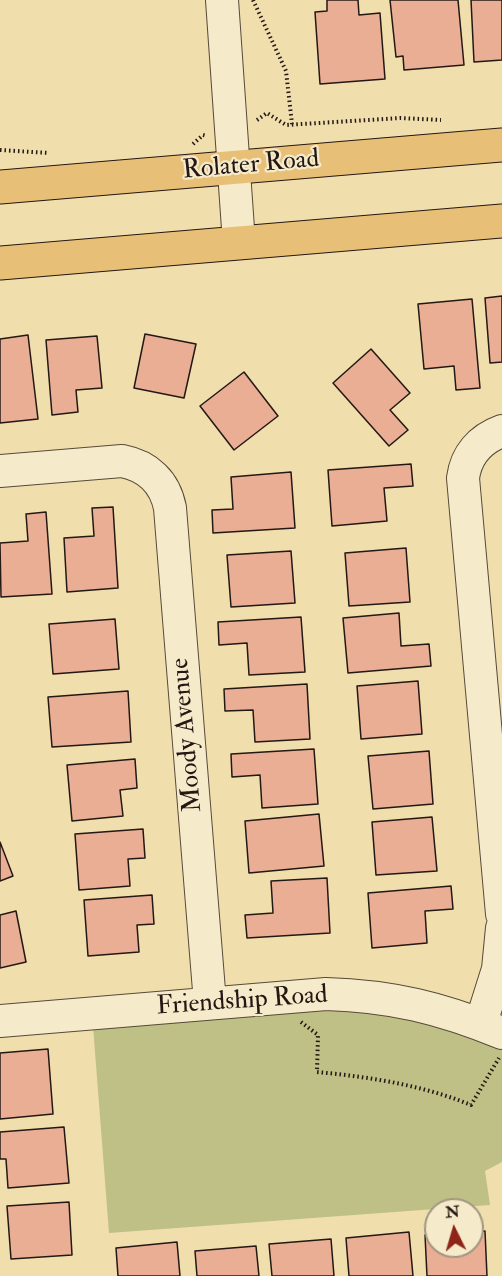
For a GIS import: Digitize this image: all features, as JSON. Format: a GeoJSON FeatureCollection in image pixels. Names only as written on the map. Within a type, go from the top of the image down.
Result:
{"type":"FeatureCollection","features":[{"type":"Feature","properties":{"kind":"main road","name":"Rolater Road"},"geometry":{"type":"LineString","coordinates":[[0,187],[223,147],[502,145]]}},
{"type":"Feature","properties":{"kind":"main road"},"geometry":{"type":"LineString","coordinates":[[0,263],[502,221]]}},
{"type":"Feature","properties":{"kind":"street"},"geometry":{"type":"LineString","coordinates":[[222,0],[223,147],[239,243]]}},
{"type":"Feature","properties":{"kind":"street"},"geometry":{"type":"LineString","coordinates":[[491,438],[467,463],[464,486],[502,914]]}},
{"type":"Feature","properties":{"kind":"street","name":"Moody Avenue"},"geometry":{"type":"LineString","coordinates":[[0,471],[122,461],[150,472],[166,492],[170,508],[210,1003]]}},
{"type":"Feature","properties":{"kind":"street"},"geometry":{"type":"LineString","coordinates":[[494,1038],[502,928]]}},
{"type":"Feature","properties":{"kind":"street","name":"Friendship Road"},"geometry":{"type":"LineString","coordinates":[[0,1021],[315,995],[357,995],[420,1005],[494,1038]]}},
{"type":"Feature","properties":{"kind":"path"},"geometry":{"type":"LineString","coordinates":[[254,0],[286,70],[292,124]]}},
{"type":"Feature","properties":{"kind":"path"},"geometry":{"type":"LineString","coordinates":[[223,147],[267,113],[286,125],[401,118],[444,120]]}},
{"type":"Feature","properties":{"kind":"path"},"geometry":{"type":"LineString","coordinates":[[298,1020],[318,1035],[317,1072],[404,1084],[443,1093],[471,1105],[494,1038]]}},
{"type":"Feature","properties":{"kind":"green space"},"geometry":{"type":"Polygon","coordinates":[[[358,1004],[440,1023],[502,1047],[502,1162],[485,1171],[490,1205],[484,1205],[484,1198],[424,1198],[424,1210],[109,1233],[93,1026],[358,1004]]]}},
{"type":"Feature","properties":{"kind":"building"},"geometry":{"type":"Polygon","coordinates":[[[327,0],[358,0],[359,15],[380,13],[385,79],[320,84],[315,12],[327,11],[327,0]]]}},
{"type":"Feature","properties":{"kind":"building"},"geometry":{"type":"Polygon","coordinates":[[[390,0],[458,0],[464,65],[404,70],[403,56],[396,57],[390,0]]]}},
{"type":"Feature","properties":{"kind":"building"},"geometry":{"type":"Polygon","coordinates":[[[471,0],[502,0],[502,60],[474,62],[471,0]]]}},
{"type":"Feature","properties":{"kind":"building"},"geometry":{"type":"Polygon","coordinates":[[[502,296],[502,362],[490,363],[485,298],[502,296]]]}},
{"type":"Feature","properties":{"kind":"building"},"geometry":{"type":"Polygon","coordinates":[[[472,299],[480,388],[456,390],[454,366],[424,369],[418,304],[472,299]]]}},
{"type":"Feature","properties":{"kind":"building"},"geometry":{"type":"Polygon","coordinates":[[[145,334],[196,344],[184,398],[134,388],[145,334]]]}},
{"type":"Feature","properties":{"kind":"building"},"geometry":{"type":"Polygon","coordinates":[[[28,335],[38,419],[0,423],[0,339],[28,335]]]}},
{"type":"Feature","properties":{"kind":"building"},"geometry":{"type":"Polygon","coordinates":[[[97,336],[102,388],[76,390],[78,412],[52,415],[46,340],[97,336]]]}},
{"type":"Feature","properties":{"kind":"building"},"geometry":{"type":"Polygon","coordinates":[[[371,349],[410,393],[390,410],[408,430],[389,446],[333,383],[371,349]]]}},
{"type":"Feature","properties":{"kind":"building"},"geometry":{"type":"Polygon","coordinates":[[[244,372],[278,416],[234,450],[200,406],[244,372]]]}},
{"type":"Feature","properties":{"kind":"building"},"geometry":{"type":"Polygon","coordinates":[[[411,464],[413,486],[384,488],[387,521],[332,526],[328,470],[411,464]]]}},
{"type":"Feature","properties":{"kind":"building"},"geometry":{"type":"Polygon","coordinates":[[[291,472],[295,528],[213,533],[212,510],[233,509],[231,477],[291,472]]]}},
{"type":"Feature","properties":{"kind":"building"},"geometry":{"type":"Polygon","coordinates":[[[113,507],[118,588],[67,592],[64,538],[94,536],[92,508],[113,507]]]}},
{"type":"Feature","properties":{"kind":"building"},"geometry":{"type":"Polygon","coordinates":[[[46,512],[52,594],[1,597],[0,543],[28,541],[26,514],[46,512]]]}},
{"type":"Feature","properties":{"kind":"building"},"geometry":{"type":"Polygon","coordinates":[[[406,548],[410,602],[349,606],[345,553],[406,548]]]}},
{"type":"Feature","properties":{"kind":"building"},"geometry":{"type":"Polygon","coordinates":[[[291,551],[295,603],[231,607],[227,555],[291,551]]]}},
{"type":"Feature","properties":{"kind":"building"},"geometry":{"type":"Polygon","coordinates":[[[399,613],[401,646],[429,644],[431,666],[348,673],[343,618],[399,613]]]}},
{"type":"Feature","properties":{"kind":"building"},"geometry":{"type":"Polygon","coordinates":[[[301,617],[305,672],[249,675],[247,643],[219,645],[218,622],[301,617]]]}},
{"type":"Feature","properties":{"kind":"building"},"geometry":{"type":"Polygon","coordinates":[[[115,619],[119,669],[53,674],[49,624],[115,619]]]}},
{"type":"Feature","properties":{"kind":"building"},"geometry":{"type":"Polygon","coordinates":[[[418,681],[422,734],[361,739],[357,686],[418,681]]]}},
{"type":"Feature","properties":{"kind":"building"},"geometry":{"type":"Polygon","coordinates":[[[307,684],[310,739],[255,742],[253,710],[225,711],[224,689],[307,684]]]}},
{"type":"Feature","properties":{"kind":"building"},"geometry":{"type":"Polygon","coordinates":[[[128,691],[131,742],[52,747],[48,697],[128,691]]]}},
{"type":"Feature","properties":{"kind":"building"},"geometry":{"type":"Polygon","coordinates":[[[314,749],[318,804],[262,808],[260,775],[232,777],[231,754],[314,749]]]}},
{"type":"Feature","properties":{"kind":"building"},"geometry":{"type":"Polygon","coordinates":[[[429,751],[433,804],[373,809],[368,756],[429,751]]]}},
{"type":"Feature","properties":{"kind":"building"},"geometry":{"type":"Polygon","coordinates":[[[135,759],[137,788],[120,790],[123,816],[72,821],[67,765],[135,759]]]}},
{"type":"Feature","properties":{"kind":"building"},"geometry":{"type":"Polygon","coordinates":[[[319,814],[324,866],[249,873],[245,821],[319,814]]]}},
{"type":"Feature","properties":{"kind":"building"},"geometry":{"type":"Polygon","coordinates":[[[432,817],[437,871],[376,875],[372,822],[432,817]]]}},
{"type":"Feature","properties":{"kind":"building"},"geometry":{"type":"Polygon","coordinates":[[[143,829],[145,858],[128,859],[130,886],[79,890],[75,834],[143,829]]]}},
{"type":"Feature","properties":{"kind":"building"},"geometry":{"type":"Polygon","coordinates":[[[0,842],[13,876],[0,881],[0,842]]]}},
{"type":"Feature","properties":{"kind":"building"},"geometry":{"type":"Polygon","coordinates":[[[327,878],[330,933],[247,938],[245,915],[273,913],[271,881],[327,878]]]}},
{"type":"Feature","properties":{"kind":"building"},"geometry":{"type":"Polygon","coordinates":[[[451,886],[453,909],[425,911],[427,943],[372,948],[368,893],[451,886]]]}},
{"type":"Feature","properties":{"kind":"building"},"geometry":{"type":"Polygon","coordinates":[[[152,895],[154,924],[137,925],[139,952],[88,956],[84,900],[152,895]]]}},
{"type":"Feature","properties":{"kind":"building"},"geometry":{"type":"Polygon","coordinates":[[[16,911],[26,962],[0,968],[0,915],[16,911]]]}},
{"type":"Feature","properties":{"kind":"building"},"geometry":{"type":"Polygon","coordinates":[[[48,1049],[53,1114],[0,1119],[0,1053],[48,1049]]]}},
{"type":"Feature","properties":{"kind":"building"},"geometry":{"type":"Polygon","coordinates":[[[64,1127],[69,1183],[8,1188],[6,1159],[0,1159],[0,1132],[64,1127]]]}},
{"type":"Feature","properties":{"kind":"building"},"geometry":{"type":"Polygon","coordinates":[[[69,1202],[72,1255],[11,1259],[7,1206],[69,1202]]]}},
{"type":"Feature","properties":{"kind":"building"},"geometry":{"type":"Polygon","coordinates":[[[484,1231],[487,1276],[427,1276],[426,1258],[484,1258],[484,1231]]]}},
{"type":"Feature","properties":{"kind":"building"},"geometry":{"type":"Polygon","coordinates":[[[409,1232],[413,1276],[349,1276],[346,1238],[409,1232]]]}},
{"type":"Feature","properties":{"kind":"building"},"geometry":{"type":"Polygon","coordinates":[[[331,1239],[334,1276],[272,1276],[269,1244],[331,1239]]]}},
{"type":"Feature","properties":{"kind":"building"},"geometry":{"type":"Polygon","coordinates":[[[177,1242],[180,1276],[118,1276],[116,1248],[177,1242]]]}},
{"type":"Feature","properties":{"kind":"building"},"geometry":{"type":"Polygon","coordinates":[[[256,1246],[259,1276],[197,1276],[195,1251],[256,1246]]]}}]}
